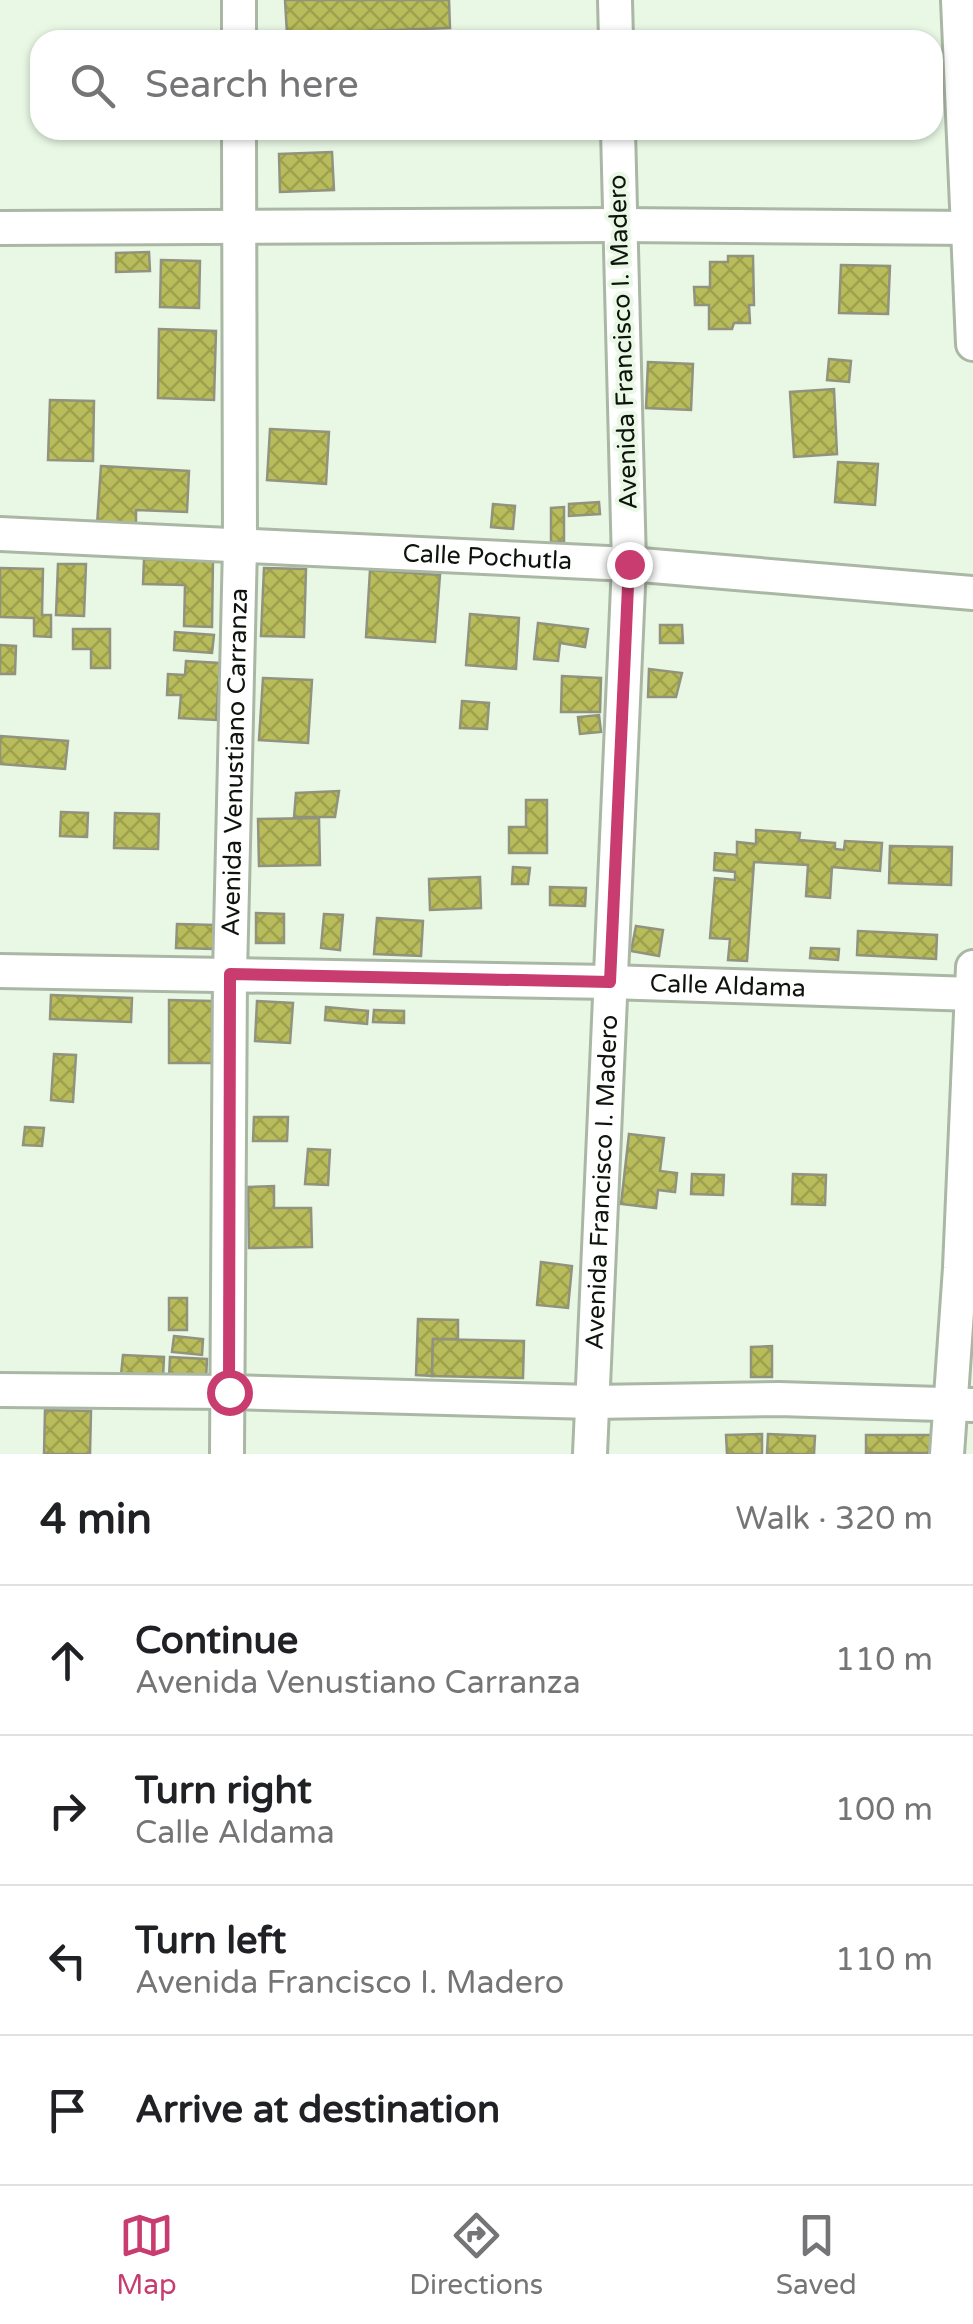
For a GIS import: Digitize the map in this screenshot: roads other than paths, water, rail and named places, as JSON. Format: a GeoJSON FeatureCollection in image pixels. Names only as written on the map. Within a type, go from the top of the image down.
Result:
{"type":"FeatureCollection","features":[{"type":"Feature","properties":{"kind":"street"},"geometry":{"type":"LineString","coordinates":[[239,0],[239,30]]}},
{"type":"Feature","properties":{"kind":"street"},"geometry":{"type":"LineString","coordinates":[[615,0],[616,30]]}},
{"type":"Feature","properties":{"kind":"street"},"geometry":{"type":"LineString","coordinates":[[958,0],[972,228],[973,344]]}},
{"type":"Feature","properties":{"kind":"street","name":"Avenida Venustiano Carranza"},"geometry":{"type":"LineString","coordinates":[[227,1454],[230,974],[240,546],[239,140]]}},
{"type":"Feature","properties":{"kind":"street","name":"Avenida Francisco I. Madero"},"geometry":{"type":"LineString","coordinates":[[590,1454],[629,564],[618,140]]}},
{"type":"Feature","properties":{"kind":"street"},"geometry":{"type":"LineString","coordinates":[[0,228],[620,224],[972,228]]}},
{"type":"Feature","properties":{"kind":"street","name":"Calle Pochutla"},"geometry":{"type":"LineString","coordinates":[[0,534],[629,564],[973,593]]}},
{"type":"Feature","properties":{"kind":"street"},"geometry":{"type":"LineString","coordinates":[[947,1454],[961,1406],[960,1268],[973,967]]}},
{"type":"Feature","properties":{"kind":"street","name":"Calle Aldama"},"geometry":{"type":"LineString","coordinates":[[0,971],[610,982],[973,994]]}},
{"type":"Feature","properties":{"kind":"street"},"geometry":{"type":"LineString","coordinates":[[0,1390],[592,1402],[779,1399],[961,1406]]}}]}
